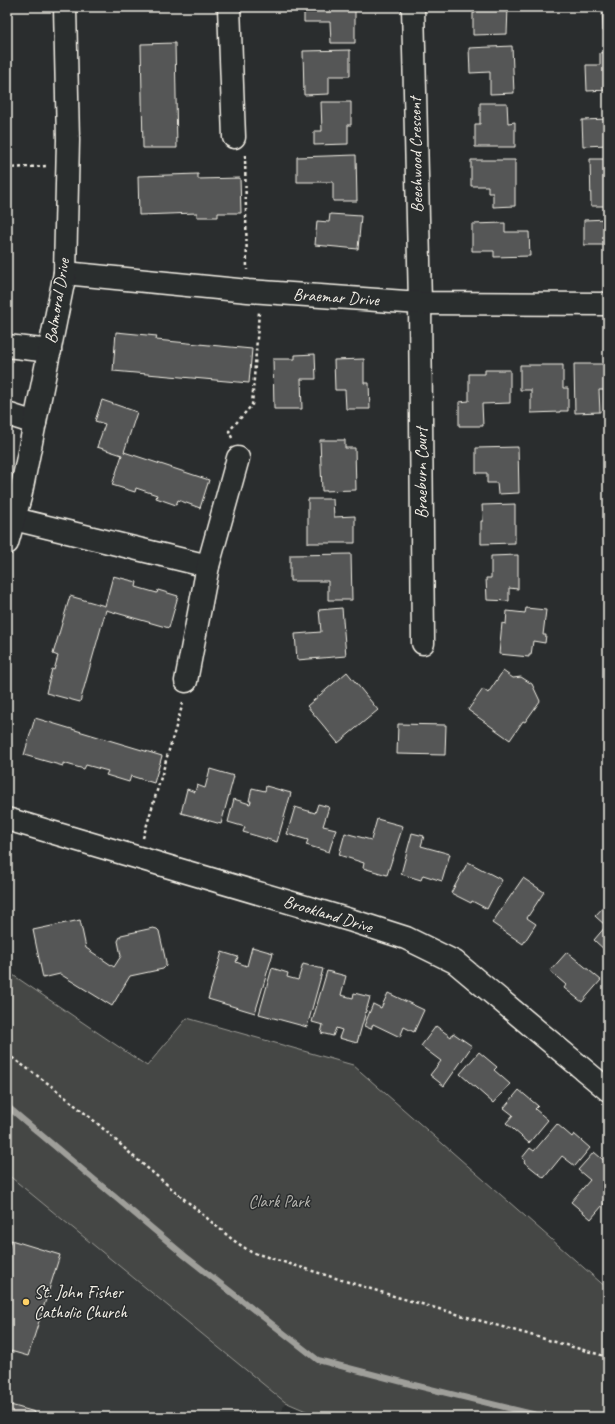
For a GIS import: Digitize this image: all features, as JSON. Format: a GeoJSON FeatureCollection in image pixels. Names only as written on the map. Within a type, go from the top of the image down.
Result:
{"type":"FeatureCollection","features":[{"type":"Feature","properties":{"kind":"street","name":"Balmoral Drive"},"geometry":{"type":"LineString","coordinates":[[7,543],[14,519],[35,423],[65,273],[68,140],[65,7]]}},
{"type":"Feature","properties":{"kind":"street"},"geometry":{"type":"LineString","coordinates":[[229,7],[234,137]]}},
{"type":"Feature","properties":{"kind":"street","name":"Beechwood Crescent"},"geometry":{"type":"LineString","coordinates":[[413,7],[420,303]]}},
{"type":"Feature","properties":{"kind":"street","name":"Braemar Drive"},"geometry":{"type":"LineString","coordinates":[[65,273],[254,291],[420,303],[608,304]]}},
{"type":"Feature","properties":{"kind":"street","name":"Braeburn Court"},"geometry":{"type":"LineString","coordinates":[[420,303],[423,643]]}},
{"type":"Feature","properties":{"kind":"street"},"geometry":{"type":"LineString","coordinates":[[7,346],[50,351]]}},
{"type":"Feature","properties":{"kind":"street"},"geometry":{"type":"LineString","coordinates":[[7,414],[35,423]]}},
{"type":"Feature","properties":{"kind":"street"},"geometry":{"type":"LineString","coordinates":[[186,681],[208,566],[238,458]]}},
{"type":"Feature","properties":{"kind":"street"},"geometry":{"type":"LineString","coordinates":[[14,519],[208,566]]}},
{"type":"Feature","properties":{"kind":"street","name":"Brookland Drive"},"geometry":{"type":"LineString","coordinates":[[7,819],[406,938],[455,962],[605,1080]]}},
{"type":"Feature","properties":{"kind":"path"},"geometry":{"type":"LineString","coordinates":[[234,137],[244,149],[254,291],[252,406],[229,431],[238,458]]}},
{"type":"Feature","properties":{"kind":"path"},"geometry":{"type":"LineString","coordinates":[[7,168],[67,166]]}},
{"type":"Feature","properties":{"kind":"path"},"geometry":{"type":"LineString","coordinates":[[137,857],[186,694],[186,681]]}},
{"type":"Feature","properties":{"kind":"path"},"geometry":{"type":"LineString","coordinates":[[7,1054],[49,1084],[233,1240],[251,1252],[397,1297],[608,1357]]}},
{"type":"Feature","properties":{"kind":"shaded area"},"geometry":{"type":"Polygon","coordinates":[[[7,1174],[285,1402],[280,1417],[7,1417],[7,1174]]]}},
{"type":"Feature","properties":{"kind":"green space","name":"Clark Park"},"geometry":{"type":"Polygon","coordinates":[[[7,971],[147,1066],[187,1018],[353,1065],[608,1289],[608,1417],[320,1417],[285,1402],[7,1174],[7,971]]]}},
{"type":"Feature","properties":{"kind":"building"},"geometry":{"type":"Polygon","coordinates":[[[304,7],[355,7],[355,43],[331,43],[330,22],[304,22],[304,7]]]}},
{"type":"Feature","properties":{"kind":"building"},"geometry":{"type":"Polygon","coordinates":[[[475,7],[508,7],[507,34],[473,35],[473,13],[475,13],[475,7]]]}},
{"type":"Feature","properties":{"kind":"building"},"geometry":{"type":"Polygon","coordinates":[[[602,7],[608,7],[608,30],[603,31],[602,7]]]}},
{"type":"Feature","properties":{"kind":"building"},"geometry":{"type":"Polygon","coordinates":[[[175,43],[177,148],[143,148],[141,44],[175,43]]]}},
{"type":"Feature","properties":{"kind":"building"},"geometry":{"type":"Polygon","coordinates":[[[512,46],[514,93],[490,94],[490,72],[470,73],[469,48],[512,46]]]}},
{"type":"Feature","properties":{"kind":"building"},"geometry":{"type":"Polygon","coordinates":[[[350,50],[350,76],[329,76],[329,94],[304,95],[303,51],[350,50]]]}},
{"type":"Feature","properties":{"kind":"building"},"geometry":{"type":"Polygon","coordinates":[[[608,52],[608,90],[587,91],[586,65],[600,65],[600,53],[608,52]]]}},
{"type":"Feature","properties":{"kind":"building"},"geometry":{"type":"Polygon","coordinates":[[[321,102],[351,102],[351,125],[348,125],[348,144],[314,145],[314,131],[322,131],[321,102]]]}},
{"type":"Feature","properties":{"kind":"building"},"geometry":{"type":"Polygon","coordinates":[[[480,103],[507,103],[508,123],[515,122],[515,147],[475,147],[475,124],[480,124],[480,103]]]}},
{"type":"Feature","properties":{"kind":"building"},"geometry":{"type":"Polygon","coordinates":[[[608,119],[608,145],[583,146],[582,120],[608,119]]]}},
{"type":"Feature","properties":{"kind":"building"},"geometry":{"type":"Polygon","coordinates":[[[356,155],[357,201],[333,201],[333,182],[297,182],[297,157],[356,155]]]}},
{"type":"Feature","properties":{"kind":"building"},"geometry":{"type":"Polygon","coordinates":[[[590,159],[608,159],[608,206],[591,206],[590,159]]]}},
{"type":"Feature","properties":{"kind":"building"},"geometry":{"type":"Polygon","coordinates":[[[471,160],[515,160],[515,206],[493,207],[493,193],[488,193],[488,186],[471,186],[471,160]]]}},
{"type":"Feature","properties":{"kind":"building"},"geometry":{"type":"Polygon","coordinates":[[[198,174],[198,179],[240,178],[241,213],[218,213],[218,217],[197,217],[197,213],[139,215],[138,176],[198,174]]]}},
{"type":"Feature","properties":{"kind":"building"},"geometry":{"type":"Polygon","coordinates":[[[330,214],[361,216],[358,249],[315,245],[317,221],[329,222],[330,214]]]}},
{"type":"Feature","properties":{"kind":"building"},"geometry":{"type":"Polygon","coordinates":[[[608,219],[608,245],[584,245],[584,220],[608,219]]]}},
{"type":"Feature","properties":{"kind":"building"},"geometry":{"type":"Polygon","coordinates":[[[505,223],[505,232],[529,232],[530,256],[494,257],[494,251],[472,251],[472,224],[505,223]]]}},
{"type":"Feature","properties":{"kind":"building"},"geometry":{"type":"Polygon","coordinates":[[[116,332],[157,336],[156,340],[252,349],[249,383],[113,371],[116,332]]]}},
{"type":"Feature","properties":{"kind":"building"},"geometry":{"type":"Polygon","coordinates":[[[315,354],[316,379],[301,379],[302,409],[274,409],[273,359],[295,359],[295,355],[315,354]]]}},
{"type":"Feature","properties":{"kind":"building"},"geometry":{"type":"Polygon","coordinates":[[[364,359],[364,383],[369,383],[370,409],[346,409],[345,390],[335,390],[334,360],[364,359]]]}},
{"type":"Feature","properties":{"kind":"building"},"geometry":{"type":"Polygon","coordinates":[[[574,364],[608,364],[608,390],[599,390],[600,412],[575,413],[574,364]]]}},
{"type":"Feature","properties":{"kind":"building"},"geometry":{"type":"Polygon","coordinates":[[[520,365],[563,365],[563,388],[568,388],[568,411],[531,413],[531,390],[520,390],[520,365]]]}},
{"type":"Feature","properties":{"kind":"building"},"geometry":{"type":"Polygon","coordinates":[[[485,370],[510,370],[510,403],[482,404],[483,426],[459,426],[459,402],[469,401],[469,374],[485,374],[485,370]]]}},
{"type":"Feature","properties":{"kind":"building"},"geometry":{"type":"Polygon","coordinates":[[[102,400],[137,412],[124,452],[209,480],[200,508],[178,500],[176,505],[156,498],[157,495],[136,488],[135,492],[112,485],[122,455],[97,447],[105,424],[95,421],[102,400]]]}},
{"type":"Feature","properties":{"kind":"building"},"geometry":{"type":"Polygon","coordinates":[[[320,440],[345,440],[345,448],[355,448],[356,490],[322,491],[320,440]]]}},
{"type":"Feature","properties":{"kind":"building"},"geometry":{"type":"Polygon","coordinates":[[[518,447],[519,493],[498,494],[497,483],[487,483],[487,473],[476,473],[476,448],[518,447]]]}},
{"type":"Feature","properties":{"kind":"building"},"geometry":{"type":"Polygon","coordinates":[[[308,499],[333,499],[334,517],[355,516],[355,543],[308,543],[308,499]]]}},
{"type":"Feature","properties":{"kind":"building"},"geometry":{"type":"Polygon","coordinates":[[[515,504],[515,543],[481,544],[481,521],[483,521],[482,505],[515,504]]]}},
{"type":"Feature","properties":{"kind":"building"},"geometry":{"type":"Polygon","coordinates":[[[351,554],[352,600],[328,600],[328,581],[290,581],[290,555],[351,554]]]}},
{"type":"Feature","properties":{"kind":"building"},"geometry":{"type":"Polygon","coordinates":[[[518,555],[518,589],[509,588],[509,601],[487,600],[486,578],[491,578],[491,556],[518,555]]]}},
{"type":"Feature","properties":{"kind":"building"},"geometry":{"type":"Polygon","coordinates":[[[113,576],[137,582],[136,587],[157,593],[158,590],[178,596],[169,628],[106,610],[80,702],[46,693],[52,669],[54,670],[58,656],[53,654],[70,596],[105,606],[113,576]]]}},
{"type":"Feature","properties":{"kind":"building"},"geometry":{"type":"Polygon","coordinates":[[[342,608],[346,656],[297,660],[295,634],[321,632],[319,610],[342,608]]]}},
{"type":"Feature","properties":{"kind":"building"},"geometry":{"type":"Polygon","coordinates":[[[526,608],[546,610],[543,635],[546,635],[545,643],[533,641],[531,655],[529,655],[529,657],[499,654],[502,623],[506,624],[507,611],[525,613],[526,608]]]}},
{"type":"Feature","properties":{"kind":"building"},"geometry":{"type":"Polygon","coordinates":[[[605,624],[608,624],[608,640],[604,640],[605,624]]]}},
{"type":"Feature","properties":{"kind":"building"},"geometry":{"type":"Polygon","coordinates":[[[503,671],[513,678],[521,677],[532,684],[540,701],[525,722],[523,721],[510,740],[468,710],[483,689],[488,693],[503,671]]]}},
{"type":"Feature","properties":{"kind":"building"},"geometry":{"type":"Polygon","coordinates":[[[347,672],[378,710],[338,743],[307,706],[347,672]]]}},
{"type":"Feature","properties":{"kind":"building"},"geometry":{"type":"Polygon","coordinates":[[[35,718],[162,756],[154,783],[131,776],[129,782],[106,775],[108,771],[86,765],[84,769],[63,763],[63,766],[24,755],[35,718]]]}},
{"type":"Feature","properties":{"kind":"building"},"geometry":{"type":"Polygon","coordinates":[[[398,724],[446,725],[445,755],[397,754],[398,724]]]}},
{"type":"Feature","properties":{"kind":"building"},"geometry":{"type":"Polygon","coordinates":[[[210,769],[234,776],[221,824],[181,813],[187,789],[195,792],[197,785],[205,788],[210,769]]]}},
{"type":"Feature","properties":{"kind":"building"},"geometry":{"type":"Polygon","coordinates":[[[266,786],[291,793],[277,842],[243,832],[245,827],[228,822],[234,799],[250,804],[251,801],[249,801],[252,788],[265,791],[266,786]]]}},
{"type":"Feature","properties":{"kind":"building"},"geometry":{"type":"Polygon","coordinates":[[[318,804],[329,807],[323,826],[336,829],[329,852],[306,845],[308,840],[287,834],[295,807],[315,813],[318,804]]]}},
{"type":"Feature","properties":{"kind":"building"},"geometry":{"type":"Polygon","coordinates":[[[377,819],[403,826],[387,875],[363,868],[364,863],[339,855],[345,833],[371,840],[377,819]]]}},
{"type":"Feature","properties":{"kind":"building"},"geometry":{"type":"Polygon","coordinates":[[[412,833],[424,836],[421,846],[450,854],[442,881],[423,875],[421,880],[401,874],[412,833]]]}},
{"type":"Feature","properties":{"kind":"building"},"geometry":{"type":"Polygon","coordinates":[[[468,862],[502,880],[487,909],[472,901],[471,903],[451,893],[468,862]]]}},
{"type":"Feature","properties":{"kind":"building"},"geometry":{"type":"Polygon","coordinates":[[[523,878],[544,892],[527,918],[536,924],[523,944],[492,923],[523,878]]]}},
{"type":"Feature","properties":{"kind":"building"},"geometry":{"type":"Polygon","coordinates":[[[608,902],[608,953],[594,940],[606,926],[595,916],[608,902]]]}},
{"type":"Feature","properties":{"kind":"building"},"geometry":{"type":"Polygon","coordinates":[[[80,920],[86,948],[114,967],[121,956],[118,941],[121,935],[153,928],[157,929],[159,931],[166,966],[163,969],[130,976],[112,1006],[60,974],[43,978],[33,930],[80,920]]]}},
{"type":"Feature","properties":{"kind":"building"},"geometry":{"type":"Polygon","coordinates":[[[252,947],[273,953],[255,1013],[208,999],[222,952],[238,957],[236,962],[247,966],[252,947]]]}},
{"type":"Feature","properties":{"kind":"building"},"geometry":{"type":"Polygon","coordinates":[[[567,952],[601,980],[582,1002],[564,988],[566,985],[550,971],[567,952]]]}},
{"type":"Feature","properties":{"kind":"building"},"geometry":{"type":"Polygon","coordinates":[[[303,964],[323,969],[307,1027],[259,1014],[272,968],[288,973],[287,977],[298,980],[303,964]]]}},
{"type":"Feature","properties":{"kind":"building"},"geometry":{"type":"Polygon","coordinates":[[[327,971],[346,976],[341,995],[353,998],[354,993],[370,997],[357,1043],[339,1038],[342,1030],[336,1028],[333,1036],[321,1033],[323,1025],[312,1022],[327,971]]]}},
{"type":"Feature","properties":{"kind":"building"},"geometry":{"type":"Polygon","coordinates":[[[388,993],[424,1010],[414,1032],[404,1027],[400,1037],[373,1024],[371,1029],[364,1026],[373,1004],[381,1008],[388,993]]]}},
{"type":"Feature","properties":{"kind":"building"},"geometry":{"type":"Polygon","coordinates":[[[436,1026],[451,1037],[453,1033],[472,1046],[444,1086],[430,1075],[441,1061],[421,1046],[436,1026]]]}},
{"type":"Feature","properties":{"kind":"building"},"geometry":{"type":"Polygon","coordinates":[[[479,1052],[497,1067],[494,1070],[510,1084],[493,1103],[460,1074],[479,1052]]]}},
{"type":"Feature","properties":{"kind":"building"},"geometry":{"type":"Polygon","coordinates":[[[519,1090],[538,1106],[535,1109],[548,1120],[529,1143],[506,1123],[513,1115],[504,1108],[519,1090]]]}},
{"type":"Feature","properties":{"kind":"building"},"geometry":{"type":"Polygon","coordinates":[[[557,1124],[572,1137],[574,1134],[590,1148],[575,1166],[562,1156],[544,1178],[524,1162],[525,1160],[522,1158],[530,1148],[534,1151],[557,1124]]]}},
{"type":"Feature","properties":{"kind":"building"},"geometry":{"type":"Polygon","coordinates":[[[594,1152],[608,1164],[608,1199],[591,1219],[571,1202],[590,1180],[578,1170],[594,1152]]]}},
{"type":"Feature","properties":{"kind":"building","name":"St. John Fisher Catholic Church"},"geometry":{"type":"Polygon","coordinates":[[[11,1240],[60,1255],[28,1356],[7,1350],[7,1249],[8,1250],[11,1240]]]}},
{"type":"Feature","properties":{"kind":"building"},"geometry":{"type":"Polygon","coordinates":[[[7,1404],[35,1412],[33,1417],[7,1417],[7,1404]]]}},
{"type":"Feature","properties":{"kind":"waterway"},"geometry":{"type":"LineString","coordinates":[[7,1106],[185,1256],[318,1360],[545,1417]]}},
{"type":"Feature","properties":{"kind":"place","name":"St. John Fisher Catholic Church"},"geometry":{"type":"Point","coordinates":[26,1302]}}]}
